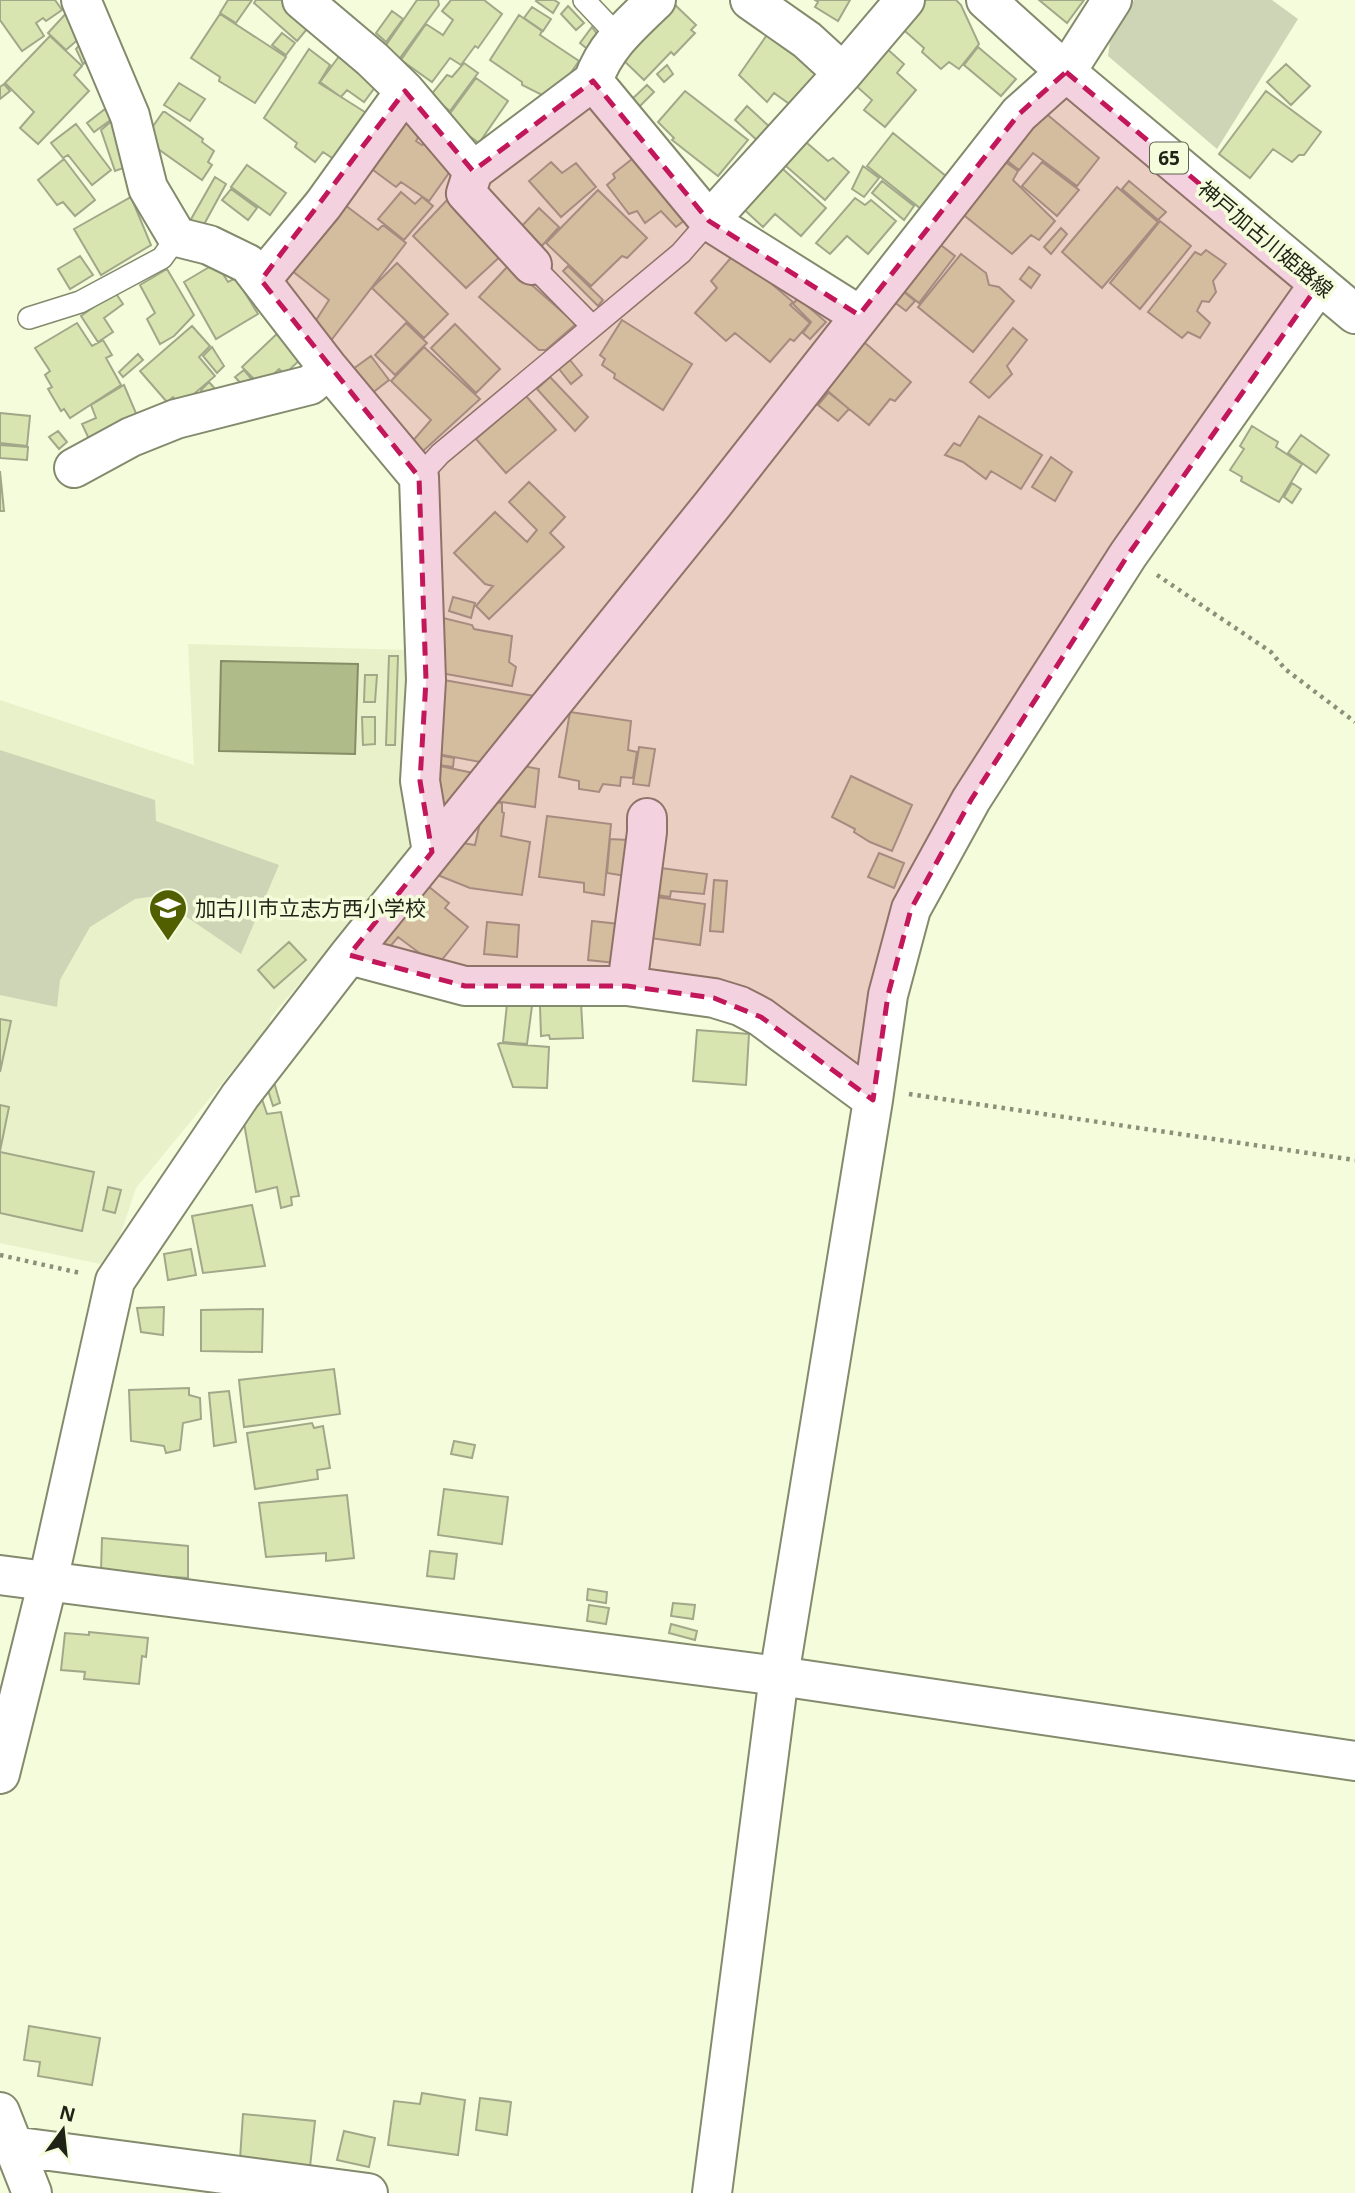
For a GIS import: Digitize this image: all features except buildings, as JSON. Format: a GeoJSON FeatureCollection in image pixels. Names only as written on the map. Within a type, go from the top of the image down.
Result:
{"type":"FeatureCollection","features":[{"type":"Feature","properties":{"kind":"street"},"geometry":{"type":"LineString","coordinates":[[81,0],[130,116],[148,188],[177,237],[209,245],[248,264],[329,369],[419,477],[426,680],[420,781],[432,852]]}},
{"type":"Feature","properties":{"kind":"street"},"geometry":{"type":"LineString","coordinates":[[302,0],[372,59],[405,91],[473,171]]}},
{"type":"Feature","properties":{"kind":"street"},"geometry":{"type":"LineString","coordinates":[[532,265],[466,193],[473,171],[593,81],[600,62],[618,36],[656,0]]}},
{"type":"Feature","properties":{"kind":"street"},"geometry":{"type":"LineString","coordinates":[[750,0],[807,40],[843,74]]}},
{"type":"Feature","properties":{"kind":"street"},"geometry":{"type":"LineString","coordinates":[[709,221],[843,74],[905,0]]}},
{"type":"Feature","properties":{"kind":"street","name":"神戸加古川姫路線"},"geometry":{"type":"LineString","coordinates":[[986,0],[1066,72],[1355,314]]}},
{"type":"Feature","properties":{"kind":"street"},"geometry":{"type":"LineString","coordinates":[[0,1774],[48,1581],[115,1281],[240,1096],[349,955],[721,493],[1019,114],[1066,72],[1112,0]]}},
{"type":"Feature","properties":{"kind":"street"},"geometry":{"type":"LineString","coordinates":[[593,81],[709,221],[859,315]]}},
{"type":"Feature","properties":{"kind":"street"},"geometry":{"type":"LineString","coordinates":[[261,279],[323,205],[405,91]]}},
{"type":"Feature","properties":{"kind":"street"},"geometry":{"type":"LineString","coordinates":[[712,2193],[779,1676],[888,995],[911,909],[971,800],[1128,555],[1319,284]]}},
{"type":"Feature","properties":{"kind":"street"},"geometry":{"type":"LineString","coordinates":[[74,468],[131,437],[176,419],[310,385],[329,369]]}},
{"type":"Feature","properties":{"kind":"street"},"geometry":{"type":"LineString","coordinates":[[627,986],[648,832],[647,818]]}},
{"type":"Feature","properties":{"kind":"street"},"geometry":{"type":"LineString","coordinates":[[349,955],[465,985],[627,986],[714,998],[740,1006],[761,1017],[874,1094]]}},
{"type":"Feature","properties":{"kind":"street"},"geometry":{"type":"LineString","coordinates":[[0,1575],[779,1676],[1355,1761]]}},
{"type":"Feature","properties":{"kind":"street"},"geometry":{"type":"LineString","coordinates":[[6,2129],[32,2193]]}},
{"type":"Feature","properties":{"kind":"street"},"geometry":{"type":"LineString","coordinates":[[6,2129],[368,2193]]}},
{"type":"Feature","properties":{"kind":"lane"},"geometry":{"type":"LineString","coordinates":[[584,0],[618,36]]}},
{"type":"Feature","properties":{"kind":"lane"},"geometry":{"type":"LineString","coordinates":[[419,477],[440,454],[681,253],[709,221]]}},
{"type":"Feature","properties":{"kind":"lane"},"geometry":{"type":"LineString","coordinates":[[29,318],[80,302],[162,258],[177,237]]}},
{"type":"Feature","properties":{"kind":"lane"},"geometry":{"type":"LineString","coordinates":[[532,265],[592,326]]}},
{"type":"Feature","properties":{"kind":"path"},"geometry":{"type":"LineString","coordinates":[[1128,555],[1271,652],[1285,669],[1355,722]]}},
{"type":"Feature","properties":{"kind":"path"},"geometry":{"type":"LineString","coordinates":[[874,1094],[1355,1160]]}},
{"type":"Feature","properties":{"kind":"path"},"geometry":{"type":"LineString","coordinates":[[0,1255],[115,1281]]}},
{"type":"Feature","properties":{"kind":"highlighted area"},"geometry":{"type":"Polygon","coordinates":[[[1066,72],[1319,284],[1128,555],[971,800],[911,909],[888,995],[873,1100],[761,1017],[714,998],[627,986],[465,986],[349,955],[432,852],[420,781],[426,680],[419,477],[261,280],[405,91],[473,171],[593,81],[709,221],[859,315],[1019,114],[1066,72]]]}},
{"type":"Feature","properties":{"kind":"shaded area"},"geometry":{"type":"Polygon","coordinates":[[[1134,0],[1272,0],[1298,19],[1217,149],[1108,56],[1111,33],[1134,0]]]}},
{"type":"Feature","properties":{"kind":"shaded area","name":"加古川市立志方西小学校"},"geometry":{"type":"Polygon","coordinates":[[[188,644],[410,650],[409,848],[400,866],[270,1018],[270,1025],[136,1188],[110,1266],[0,1243],[0,700],[194,765],[188,644]]]}},
{"type":"Feature","properties":{"kind":"shaded area"},"geometry":{"type":"Polygon","coordinates":[[[221,661],[358,664],[355,754],[219,751],[221,661]]]}},
{"type":"Feature","properties":{"kind":"shaded area"},"geometry":{"type":"Polygon","coordinates":[[[0,750],[155,800],[156,821],[279,865],[241,954],[156,896],[135,899],[90,927],[60,980],[57,1007],[0,995],[0,750]]]}},
{"type":"Feature","properties":{"kind":"place","name":"加古川市立志方西小学校"},"geometry":{"type":"Point","coordinates":[168,942]}}]}
